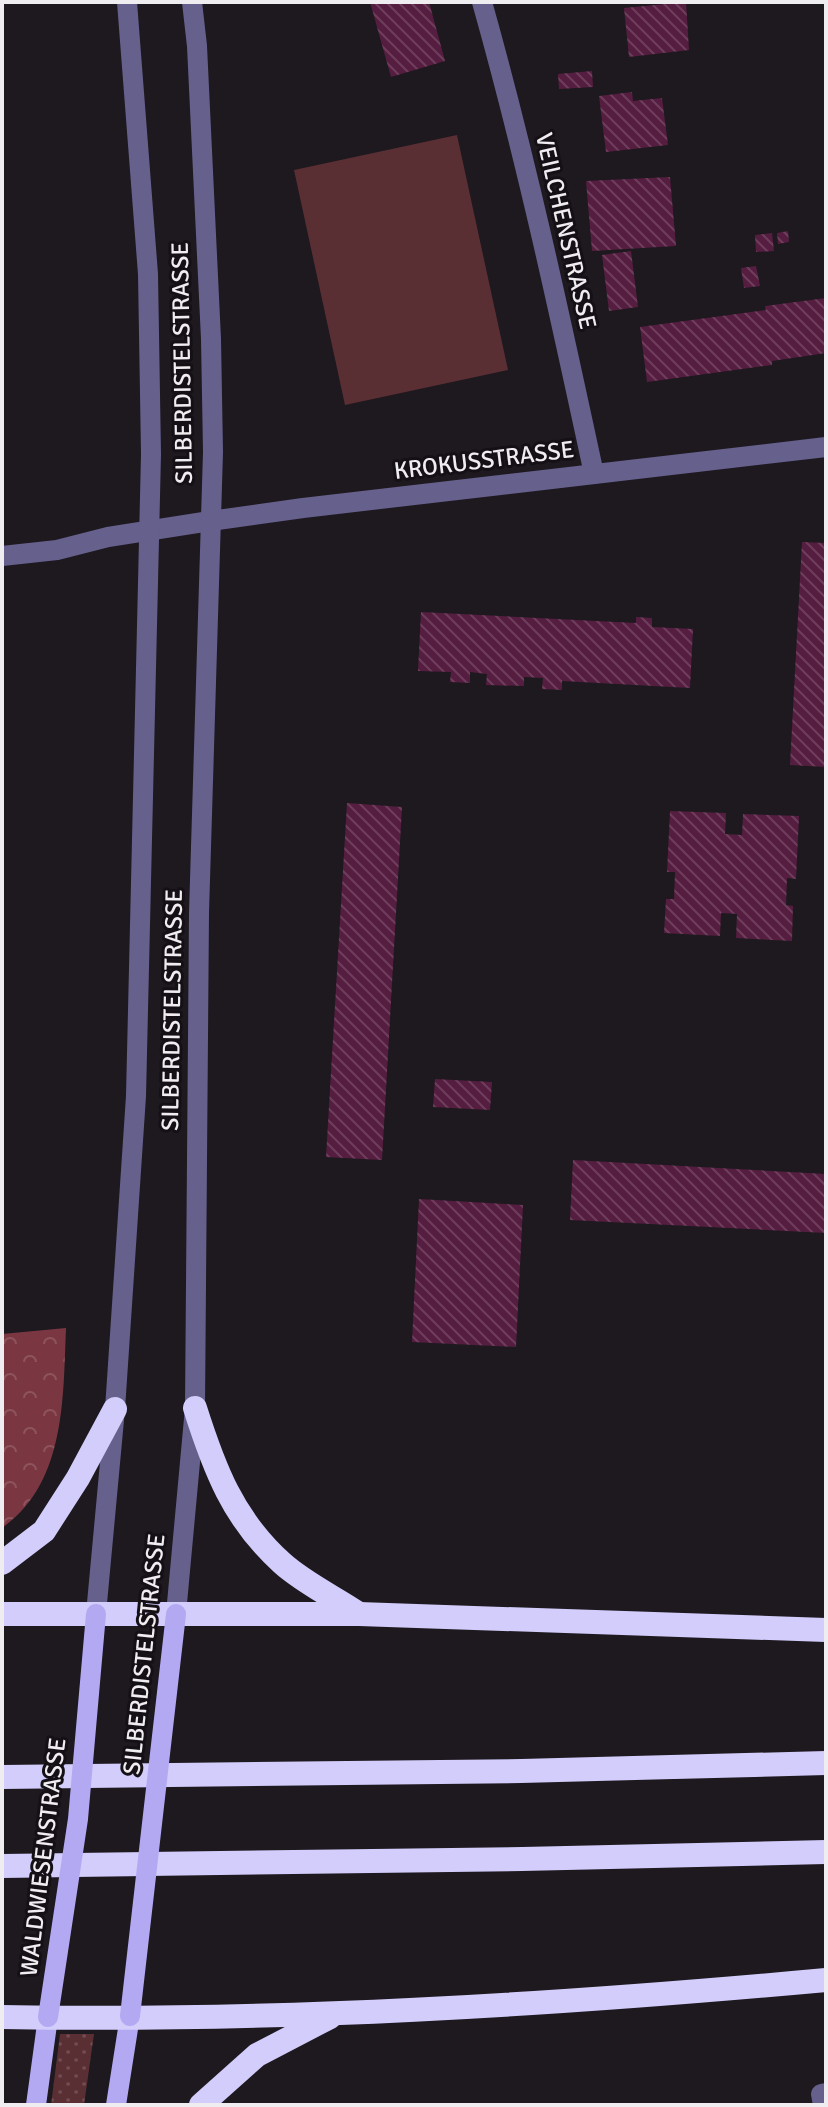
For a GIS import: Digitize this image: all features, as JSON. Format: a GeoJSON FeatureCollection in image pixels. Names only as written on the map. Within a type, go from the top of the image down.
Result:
{"type":"FeatureCollection","features":[{"type":"Feature","properties":{"kind":"highway"},"geometry":{"type":"LineString","coordinates":[[195,1408],[214,1468],[245,1523],[282,1564],[359,1614]]}},
{"type":"Feature","properties":{"kind":"highway"},"geometry":{"type":"LineString","coordinates":[[2,1563],[44,1531],[78,1478],[115,1409]]}},
{"type":"Feature","properties":{"kind":"highway"},"geometry":{"type":"LineString","coordinates":[[2,1614],[359,1614],[826,1630]]}},
{"type":"Feature","properties":{"kind":"highway"},"geometry":{"type":"LineString","coordinates":[[2,1777],[521,1771],[826,1763]]}},
{"type":"Feature","properties":{"kind":"highway"},"geometry":{"type":"LineString","coordinates":[[2,1866],[826,1852]]}},
{"type":"Feature","properties":{"kind":"highway"},"geometry":{"type":"LineString","coordinates":[[2,2017],[333,2015],[524,2005],[826,1980]]}},
{"type":"Feature","properties":{"kind":"highway"},"geometry":{"type":"LineString","coordinates":[[201,2105],[257,2055],[333,2015]]}},
{"type":"Feature","properties":{"kind":"main road","name":"WALDWIESENSTRASSE"},"geometry":{"type":"LineString","coordinates":[[36,2105],[78,1819],[96,1614]]}},
{"type":"Feature","properties":{"kind":"main road","name":"SILBERDISTELSTRASSE"},"geometry":{"type":"LineString","coordinates":[[130,2016],[176,1614]]}},
{"type":"Feature","properties":{"kind":"main road"},"geometry":{"type":"LineString","coordinates":[[116,2105],[130,2016]]}},
{"type":"Feature","properties":{"kind":"street","name":"SILBERDISTELSTRASSE"},"geometry":{"type":"LineString","coordinates":[[96,1614],[115,1409],[136,1096],[151,454],[148,274],[127,2]]}},
{"type":"Feature","properties":{"kind":"street","name":"SILBERDISTELSTRASSE"},"geometry":{"type":"LineString","coordinates":[[176,1614],[195,1408],[199,913],[213,452],[211,339],[197,46],[192,2]]}},
{"type":"Feature","properties":{"kind":"street","name":"VEILCHENSTRASSE"},"geometry":{"type":"LineString","coordinates":[[482,2],[504,79],[594,474]]}},
{"type":"Feature","properties":{"kind":"street","name":"KROKUSSTRASSE"},"geometry":{"type":"LineString","coordinates":[[2,556],[57,550],[108,537],[210,521],[826,447]]}},
{"type":"Feature","properties":{"kind":"street"},"geometry":{"type":"LineString","coordinates":[[823,2105],[821,2094],[826,2093]]}},
{"type":"Feature","properties":{"kind":"shaded area"},"geometry":{"type":"Polygon","coordinates":[[[457,135],[508,370],[345,405],[294,170],[457,135]]]}},
{"type":"Feature","properties":{"kind":"shaded area"},"geometry":{"type":"Polygon","coordinates":[[[60,2034],[94,2034],[84,2105],[51,2105],[60,2034]]]}},
{"type":"Feature","properties":{"kind":"green space"},"geometry":{"type":"Polygon","coordinates":[[[66,1328],[61,1410],[50,1463],[39,1488],[23,1509],[2,1528],[2,1334],[66,1328]]]}},
{"type":"Feature","properties":{"kind":"building"},"geometry":{"type":"Polygon","coordinates":[[[370,2],[429,2],[445,61],[391,77],[370,2]]]}},
{"type":"Feature","properties":{"kind":"building"},"geometry":{"type":"Polygon","coordinates":[[[686,2],[689,50],[629,57],[624,8],[686,2]]]}},
{"type":"Feature","properties":{"kind":"building"},"geometry":{"type":"Polygon","coordinates":[[[592,71],[593,87],[559,89],[558,74],[592,71]]]}},
{"type":"Feature","properties":{"kind":"building"},"geometry":{"type":"Polygon","coordinates":[[[632,92],[633,101],[662,98],[668,145],[606,152],[599,96],[632,92]]]}},
{"type":"Feature","properties":{"kind":"building"},"geometry":{"type":"Polygon","coordinates":[[[670,177],[676,246],[592,251],[586,181],[670,177]]]}},
{"type":"Feature","properties":{"kind":"building"},"geometry":{"type":"Polygon","coordinates":[[[788,231],[789,242],[778,244],[777,233],[788,231]]]}},
{"type":"Feature","properties":{"kind":"building"},"geometry":{"type":"Polygon","coordinates":[[[772,233],[774,251],[756,252],[755,235],[772,233]]]}},
{"type":"Feature","properties":{"kind":"building"},"geometry":{"type":"Polygon","coordinates":[[[631,251],[638,307],[609,311],[602,255],[631,251]]]}},
{"type":"Feature","properties":{"kind":"building"},"geometry":{"type":"Polygon","coordinates":[[[756,266],[760,286],[744,288],[741,268],[756,266]]]}},
{"type":"Feature","properties":{"kind":"building"},"geometry":{"type":"Polygon","coordinates":[[[826,298],[826,353],[772,361],[772,365],[647,382],[640,327],[766,310],[765,306],[826,298]]]}},
{"type":"Feature","properties":{"kind":"building"},"geometry":{"type":"Polygon","coordinates":[[[802,542],[826,543],[826,767],[790,765],[802,542]]]}},
{"type":"Feature","properties":{"kind":"building"},"geometry":{"type":"Polygon","coordinates":[[[421,612],[636,623],[636,617],[652,618],[652,627],[693,629],[690,688],[562,681],[562,690],[542,689],[543,678],[524,677],[524,686],[486,685],[487,674],[470,672],[470,683],[450,682],[451,672],[418,671],[421,612]]]}},
{"type":"Feature","properties":{"kind":"building"},"geometry":{"type":"Polygon","coordinates":[[[347,803],[402,807],[382,1160],[326,1157],[347,803]]]}},
{"type":"Feature","properties":{"kind":"building"},"geometry":{"type":"Polygon","coordinates":[[[670,811],[726,813],[725,834],[742,835],[743,814],[799,816],[796,879],[787,878],[786,905],[793,906],[792,941],[736,938],[737,914],[721,913],[720,936],[664,933],[666,899],[674,899],[675,872],[667,872],[670,811]]]}},
{"type":"Feature","properties":{"kind":"building"},"geometry":{"type":"Polygon","coordinates":[[[435,1079],[492,1082],[490,1110],[433,1107],[435,1079]]]}},
{"type":"Feature","properties":{"kind":"building"},"geometry":{"type":"Polygon","coordinates":[[[573,1160],[826,1174],[826,1233],[570,1220],[573,1160]]]}},
{"type":"Feature","properties":{"kind":"building"},"geometry":{"type":"Polygon","coordinates":[[[419,1199],[523,1205],[516,1347],[412,1342],[419,1199]]]}}]}
